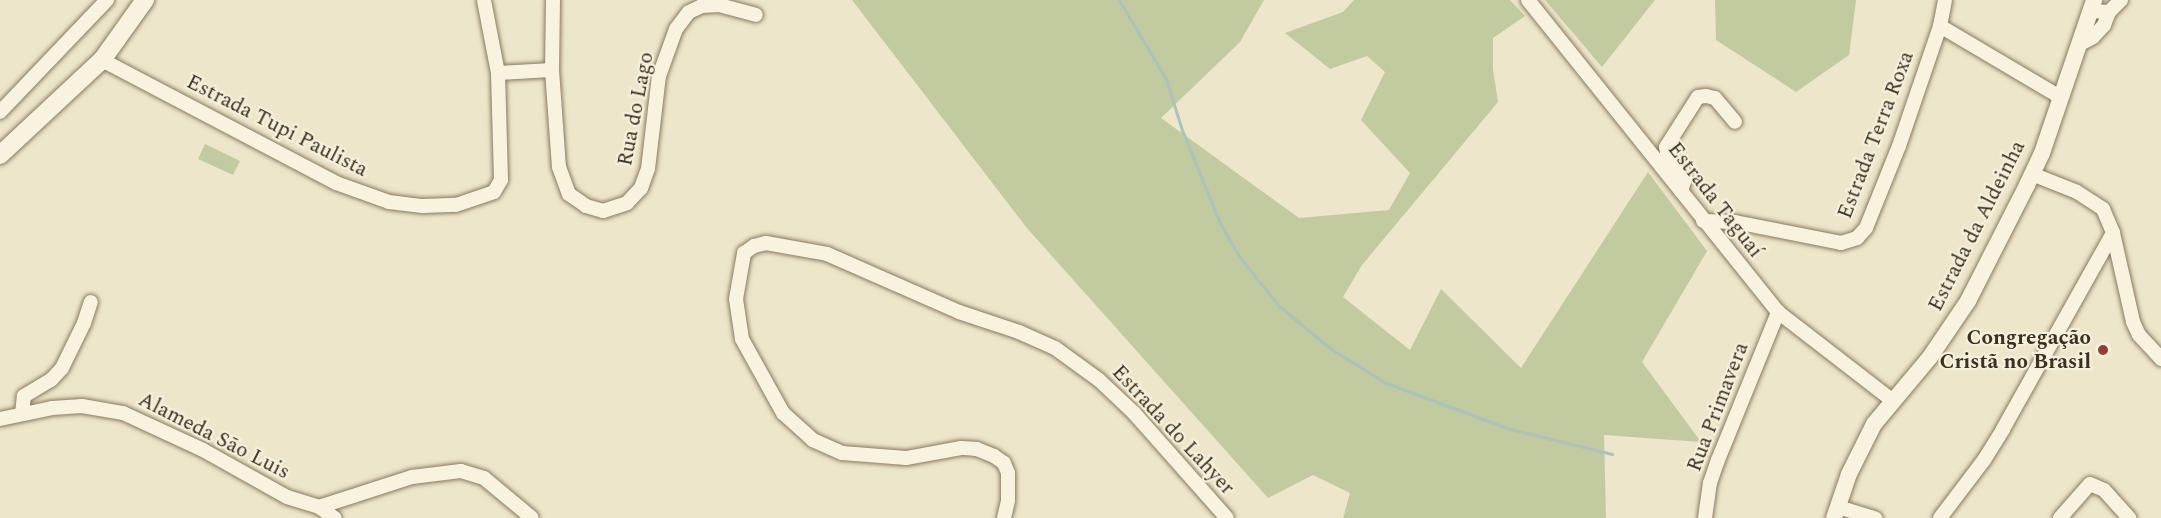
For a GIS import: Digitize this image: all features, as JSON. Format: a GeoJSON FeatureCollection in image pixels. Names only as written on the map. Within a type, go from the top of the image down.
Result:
{"type":"FeatureCollection","features":[{"type":"Feature","properties":{"kind":"main road"},"geometry":{"type":"LineString","coordinates":[[0,155],[102,60],[145,0]]}},
{"type":"Feature","properties":{"kind":"street"},"geometry":{"type":"LineString","coordinates":[[0,112],[107,0]]}},
{"type":"Feature","properties":{"kind":"street","name":"Estrada Tupi Paulista"},"geometry":{"type":"LineString","coordinates":[[102,60],[336,183],[389,202],[423,206],[456,205],[494,192],[499,185],[501,150],[498,73],[484,0]]}},
{"type":"Feature","properties":{"kind":"street","name":"Rua do Lago"},"geometry":{"type":"LineString","coordinates":[[553,0],[552,70],[562,182],[569,194],[586,207],[603,211],[618,208],[633,198],[648,169],[659,76],[676,29],[689,12],[702,6],[719,5],[756,15]]}},
{"type":"Feature","properties":{"kind":"street","name":"Estrada Taguaí"},"geometry":{"type":"LineString","coordinates":[[1528,0],[1778,312],[1893,401]]}},
{"type":"Feature","properties":{"kind":"street","name":"Estrada Terra Roxa"},"geometry":{"type":"LineString","coordinates":[[1703,221],[1734,222],[1841,243],[1857,238],[1866,228],[1871,215],[1940,26],[1945,0]]}},
{"type":"Feature","properties":{"kind":"street"},"geometry":{"type":"LineString","coordinates":[[2080,44],[2092,37],[2104,25],[2109,12],[2121,0]]}},
{"type":"Feature","properties":{"kind":"street"},"geometry":{"type":"LineString","coordinates":[[2092,5],[2109,12]]}},
{"type":"Feature","properties":{"kind":"street","name":"Estrada da Aldeinha"},"geometry":{"type":"LineString","coordinates":[[1836,513],[1849,474],[1874,424],[1930,357],[1968,302],[2032,174],[2092,5]]}},
{"type":"Feature","properties":{"kind":"street"},"geometry":{"type":"LineString","coordinates":[[1940,26],[2060,97]]}},
{"type":"Feature","properties":{"kind":"street"},"geometry":{"type":"LineString","coordinates":[[498,73],[552,70]]}},
{"type":"Feature","properties":{"kind":"street"},"geometry":{"type":"LineString","coordinates":[[1680,191],[1684,173],[1667,152],[1666,147],[1698,97],[1715,98],[1734,122]]}},
{"type":"Feature","properties":{"kind":"street"},"geometry":{"type":"LineString","coordinates":[[2032,174],[2093,201],[2108,216],[2133,322],[2139,335],[2161,359]]}},
{"type":"Feature","properties":{"kind":"street"},"geometry":{"type":"LineString","coordinates":[[1940,518],[2003,429],[2113,233]]}},
{"type":"Feature","properties":{"kind":"street","name":"Estrada do Lahyer"},"geometry":{"type":"LineString","coordinates":[[1004,518],[1009,491],[1008,472],[1004,463],[994,456],[977,449],[961,448],[906,458],[842,453],[813,440],[783,413],[742,339],[736,299],[744,253],[754,246],[766,243],[827,254],[959,312],[1019,332],[1055,348],[1099,380],[1141,420],[1227,518]]}},
{"type":"Feature","properties":{"kind":"street"},"geometry":{"type":"LineString","coordinates":[[22,414],[24,396],[51,380],[62,368],[84,323],[91,302]]}},
{"type":"Feature","properties":{"kind":"street","name":"Rua Primavera"},"geometry":{"type":"LineString","coordinates":[[1705,518],[1710,483],[1718,460],[1778,312]]}},
{"type":"Feature","properties":{"kind":"street","name":"Alameda São Luis"},"geometry":{"type":"LineString","coordinates":[[0,419],[82,406],[123,413],[202,450],[287,497],[319,507],[335,518]]}},
{"type":"Feature","properties":{"kind":"street"},"geometry":{"type":"LineString","coordinates":[[319,507],[412,477],[462,471],[484,478],[532,518]]}},
{"type":"Feature","properties":{"kind":"street"},"geometry":{"type":"LineString","coordinates":[[2060,518],[2090,484],[2104,490],[2129,518]]}},
{"type":"Feature","properties":{"kind":"street"},"geometry":{"type":"LineString","coordinates":[[1836,513],[1875,518]]}},
{"type":"Feature","properties":{"kind":"green space"},"geometry":{"type":"Polygon","coordinates":[[[852,0],[1264,0],[1240,42],[1161,118],[1299,218],[1389,210],[1410,173],[1361,120],[1385,72],[1367,56],[1330,69],[1285,33],[1343,12],[1354,0],[1510,0],[1525,16],[1493,38],[1493,69],[1498,102],[1362,265],[1343,297],[1410,350],[1441,289],[1521,368],[1648,172],[1707,251],[1642,362],[1701,442],[1604,435],[1606,518],[1343,518],[1350,493],[1313,475],[1268,498],[1026,227],[852,0]]]}},
{"type":"Feature","properties":{"kind":"green space"},"geometry":{"type":"Polygon","coordinates":[[[1545,0],[1655,0],[1602,67],[1545,0]]]}},
{"type":"Feature","properties":{"kind":"green space"},"geometry":{"type":"Polygon","coordinates":[[[1715,0],[1856,0],[1849,55],[1796,92],[1716,40],[1715,0]]]}},
{"type":"Feature","properties":{"kind":"green space"},"geometry":{"type":"Polygon","coordinates":[[[205,144],[240,161],[233,175],[198,159],[205,144]]]}},
{"type":"Feature","properties":{"kind":"waterway"},"geometry":{"type":"LineString","coordinates":[[1119,0],[1166,79],[1182,130],[1220,223],[1239,256],[1278,305],[1331,349],[1386,383],[1510,429],[1612,454]]}},
{"type":"Feature","properties":{"kind":"place","name":"Congregação Cristã no Brasil"},"geometry":{"type":"Point","coordinates":[2103,350]}}]}
